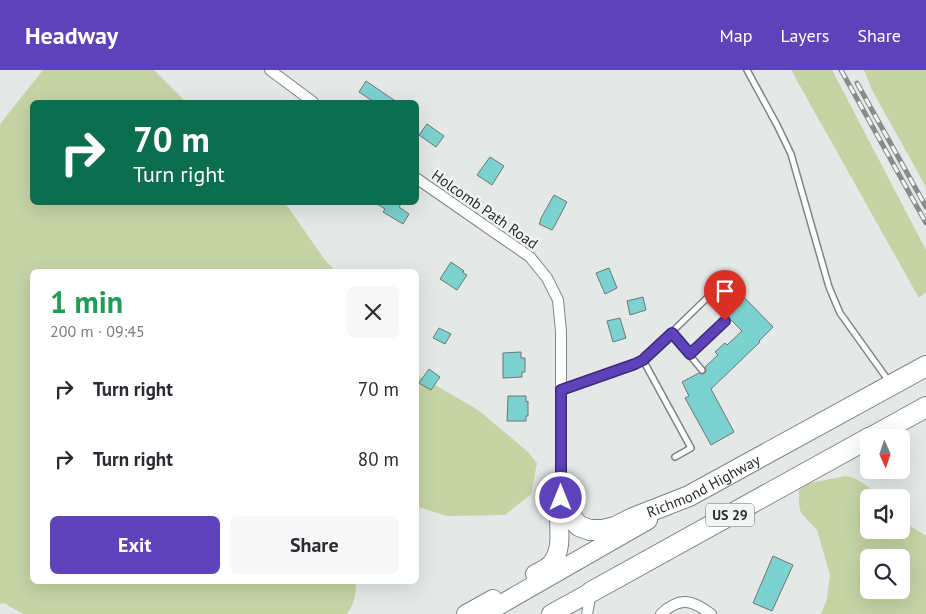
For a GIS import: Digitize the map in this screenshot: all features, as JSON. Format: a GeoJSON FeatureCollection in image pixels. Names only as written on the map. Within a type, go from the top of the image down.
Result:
{"type":"FeatureCollection","features":[{"type":"Feature","properties":{"kind":"highway","name":"Richmond Highway"},"geometry":{"type":"LineString","coordinates":[[484,614],[690,496],[926,366]]}},
{"type":"Feature","properties":{"kind":"highway","name":"US 29"},"geometry":{"type":"LineString","coordinates":[[885,429],[926,406]]}},
{"type":"Feature","properties":{"kind":"highway","name":"US 29"},"geometry":{"type":"LineString","coordinates":[[551,614],[860,443]]}},
{"type":"Feature","properties":{"kind":"highway"},"geometry":{"type":"LineString","coordinates":[[561,498],[570,516],[579,526],[590,530],[603,530],[615,527],[690,496]]}},
{"type":"Feature","properties":{"kind":"highway"},"geometry":{"type":"LineString","coordinates":[[466,614],[551,564],[556,557],[559,545],[561,498]]}},
{"type":"Feature","properties":{"kind":"street"},"geometry":{"type":"LineString","coordinates":[[270,70],[310,100]]}},
{"type":"Feature","properties":{"kind":"street","name":"Holcomb Path Road"},"geometry":{"type":"LineString","coordinates":[[419,180],[530,257],[547,278],[558,300],[561,331],[561,498]]}},
{"type":"Feature","properties":{"kind":"street"},"geometry":{"type":"LineString","coordinates":[[587,614],[591,592]]}},
{"type":"Feature","properties":{"kind":"street"},"geometry":{"type":"LineString","coordinates":[[661,614],[675,603],[690,602],[711,614]]}},
{"type":"Feature","properties":{"kind":"lane"},"geometry":{"type":"LineString","coordinates":[[747,70],[791,154],[836,306],[892,385]]}},
{"type":"Feature","properties":{"kind":"lane"},"geometry":{"type":"LineString","coordinates":[[561,390],[643,360],[709,296]]}},
{"type":"Feature","properties":{"kind":"lane"},"geometry":{"type":"LineString","coordinates":[[690,354],[725,321]]}},
{"type":"Feature","properties":{"kind":"lane"},"geometry":{"type":"LineString","coordinates":[[672,333],[702,370]]}},
{"type":"Feature","properties":{"kind":"lane"},"geometry":{"type":"LineString","coordinates":[[643,360],[691,448],[675,457]]}},
{"type":"Feature","properties":{"kind":"green space"},"geometry":{"type":"Polygon","coordinates":[[[43,70],[154,70],[184,100],[30,100],[30,205],[286,205],[333,269],[30,269],[30,584],[356,584],[354,599],[346,614],[23,614],[4,603],[0,604],[0,124],[43,70]]]}},
{"type":"Feature","properties":{"kind":"green space"},"geometry":{"type":"Polygon","coordinates":[[[791,70],[832,70],[926,250],[926,292],[919,298],[791,70]]]}},
{"type":"Feature","properties":{"kind":"green space"},"geometry":{"type":"Polygon","coordinates":[[[864,70],[926,70],[926,187],[872,90],[864,70]]]}},
{"type":"Feature","properties":{"kind":"green space"},"geometry":{"type":"Polygon","coordinates":[[[419,376],[478,410],[527,451],[537,463],[531,494],[505,515],[446,516],[419,507],[419,376]]]}},
{"type":"Feature","properties":{"kind":"green space"},"geometry":{"type":"Polygon","coordinates":[[[845,476],[855,479],[870,489],[860,489],[860,539],[910,539],[910,525],[926,536],[926,614],[821,614],[827,599],[830,575],[817,530],[801,513],[799,490],[805,484],[845,476]]]}},
{"type":"Feature","properties":{"kind":"building"},"geometry":{"type":"Polygon","coordinates":[[[366,81],[394,100],[371,100],[359,92],[366,81]]]}},
{"type":"Feature","properties":{"kind":"building"},"geometry":{"type":"Polygon","coordinates":[[[427,124],[444,136],[436,147],[419,135],[427,124]]]}},
{"type":"Feature","properties":{"kind":"building"},"geometry":{"type":"Polygon","coordinates":[[[490,157],[504,166],[492,185],[477,175],[490,157]]]}},
{"type":"Feature","properties":{"kind":"building"},"geometry":{"type":"Polygon","coordinates":[[[554,195],[567,202],[552,230],[539,224],[554,195]]]}},
{"type":"Feature","properties":{"kind":"building"},"geometry":{"type":"Polygon","coordinates":[[[379,205],[400,205],[399,207],[409,214],[403,224],[383,212],[385,209],[379,205]]]}},
{"type":"Feature","properties":{"kind":"building"},"geometry":{"type":"Polygon","coordinates":[[[451,262],[467,275],[457,290],[440,279],[451,262]]]}},
{"type":"Feature","properties":{"kind":"building"},"geometry":{"type":"Polygon","coordinates":[[[609,268],[617,288],[605,294],[596,273],[609,268]]]}},
{"type":"Feature","properties":{"kind":"building"},"geometry":{"type":"Polygon","coordinates":[[[738,291],[773,327],[711,389],[734,432],[711,445],[685,398],[689,396],[682,382],[699,373],[705,373],[705,367],[718,355],[715,352],[725,343],[727,345],[742,331],[724,313],[727,310],[723,306],[738,291]]]}},
{"type":"Feature","properties":{"kind":"building"},"geometry":{"type":"Polygon","coordinates":[[[643,297],[646,310],[630,315],[627,301],[643,297]]]}},
{"type":"Feature","properties":{"kind":"building"},"geometry":{"type":"Polygon","coordinates":[[[620,318],[626,338],[613,342],[607,321],[620,318]]]}},
{"type":"Feature","properties":{"kind":"building"},"geometry":{"type":"Polygon","coordinates":[[[439,328],[451,334],[445,344],[433,338],[439,328]]]}},
{"type":"Feature","properties":{"kind":"building"},"geometry":{"type":"Polygon","coordinates":[[[521,352],[521,358],[525,358],[525,372],[522,372],[522,377],[503,378],[503,353],[521,352]]]}},
{"type":"Feature","properties":{"kind":"building"},"geometry":{"type":"Polygon","coordinates":[[[429,369],[440,377],[431,390],[419,383],[429,369]]]}},
{"type":"Feature","properties":{"kind":"building"},"geometry":{"type":"Polygon","coordinates":[[[508,396],[526,396],[528,416],[526,416],[526,421],[507,421],[508,396]]]}},
{"type":"Feature","properties":{"kind":"building"},"geometry":{"type":"Polygon","coordinates":[[[773,556],[793,565],[772,611],[753,603],[773,556]]]}},
{"type":"Feature","properties":{"kind":"railway"},"geometry":{"type":"LineString","coordinates":[[841,70],[926,223]]}},
{"type":"Feature","properties":{"kind":"railway"},"geometry":{"type":"LineString","coordinates":[[857,83],[926,207]]}},
{"type":"Feature","properties":{"kind":"route"},"geometry":{"type":"LineString","coordinates":[[561,498],[561,390],[643,360],[672,333],[690,354],[725,321]]}}]}
